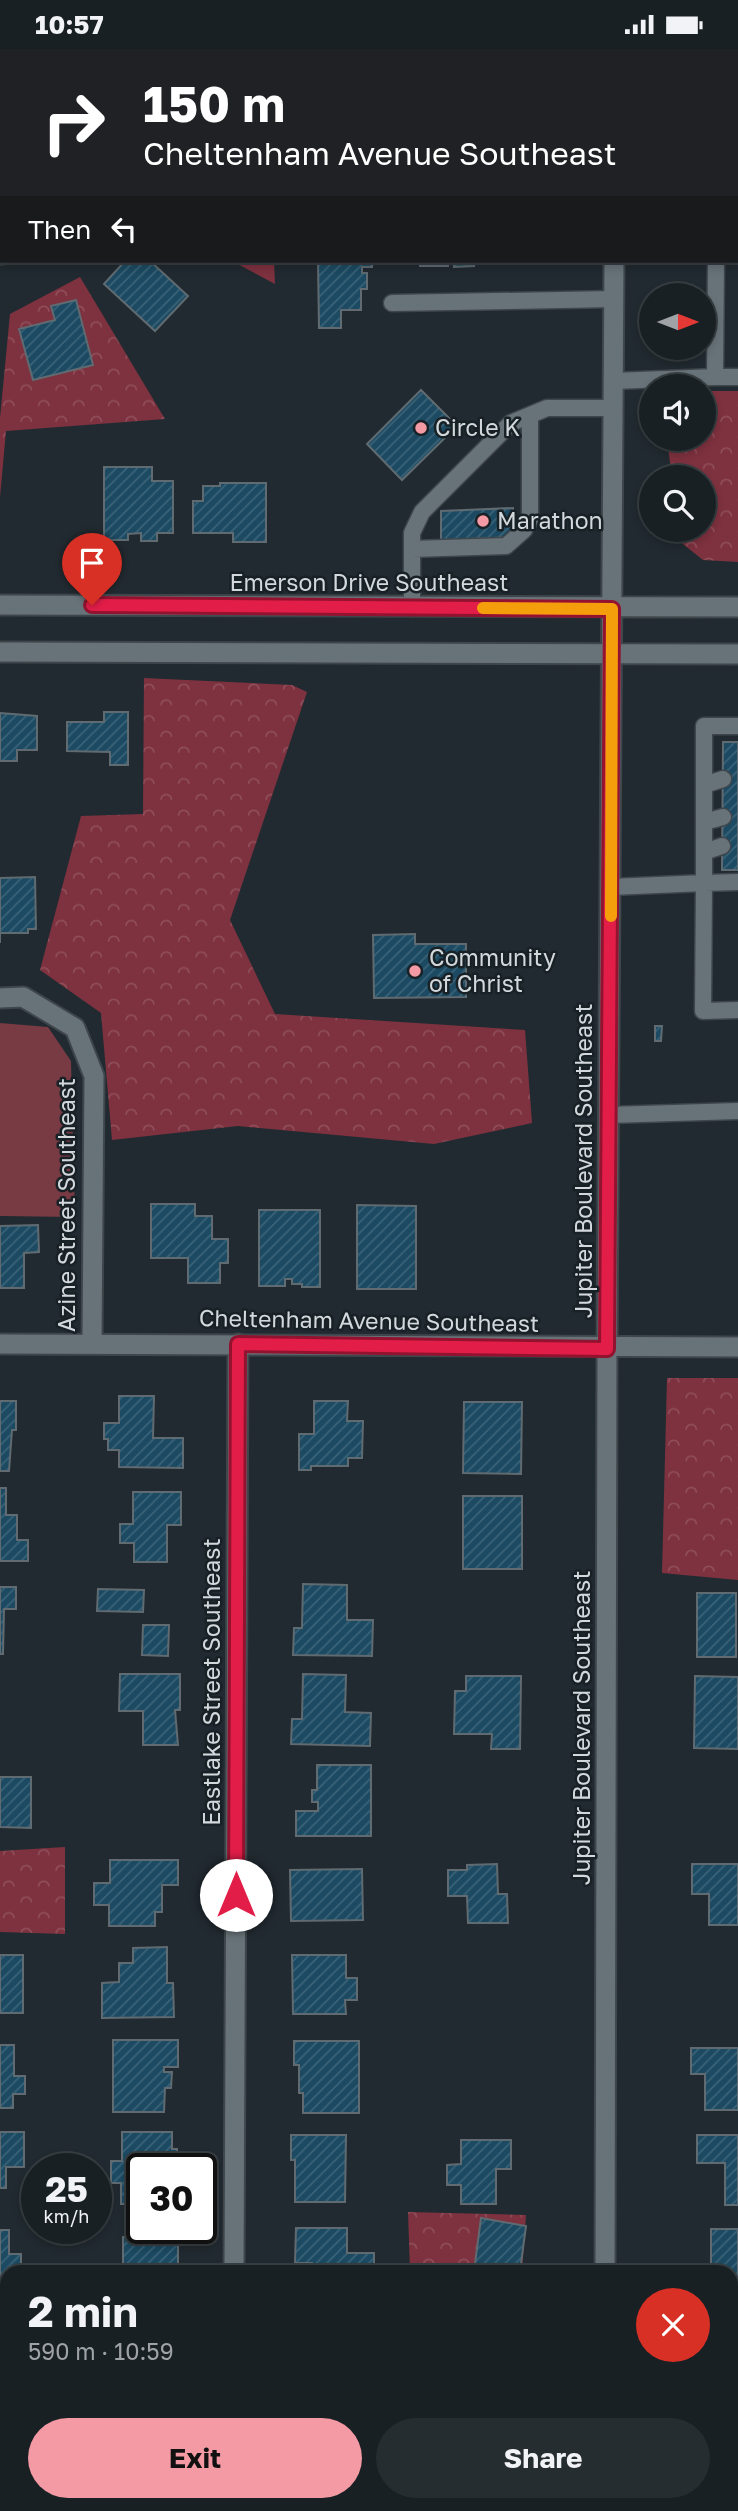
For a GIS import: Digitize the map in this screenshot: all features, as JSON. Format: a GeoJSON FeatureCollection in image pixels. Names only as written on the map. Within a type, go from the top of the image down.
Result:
{"type":"FeatureCollection","features":[{"type":"Feature","properties":{"kind":"street","name":"Jupiter Boulevard Southeast"},"geometry":{"type":"LineString","coordinates":[[605,2265],[607,1349],[614,263]]}},
{"type":"Feature","properties":{"kind":"street","name":"Emerson Drive Southeast"},"geometry":{"type":"LineString","coordinates":[[0,605],[612,609],[738,607]]}},
{"type":"Feature","properties":{"kind":"street"},"geometry":{"type":"LineString","coordinates":[[0,652],[738,655]]}},
{"type":"Feature","properties":{"kind":"street","name":"Azine Street Southeast"},"geometry":{"type":"LineString","coordinates":[[0,998],[23,997],[75,1028],[94,1076],[92,1343]]}},
{"type":"Feature","properties":{"kind":"street","name":"Cheltenham Avenue Southeast"},"geometry":{"type":"LineString","coordinates":[[0,1344],[607,1349],[738,1347]]}},
{"type":"Feature","properties":{"kind":"street","name":"Eastlake Street Southeast"},"geometry":{"type":"LineString","coordinates":[[234,2265],[238,1344]]}},
{"type":"Feature","properties":{"kind":"lane"},"geometry":{"type":"LineString","coordinates":[[715,374],[716,263]]}},
{"type":"Feature","properties":{"kind":"lane"},"geometry":{"type":"LineString","coordinates":[[392,303],[614,299]]}},
{"type":"Feature","properties":{"kind":"lane"},"geometry":{"type":"LineString","coordinates":[[716,377],[738,377]]}},
{"type":"Feature","properties":{"kind":"lane"},"geometry":{"type":"LineString","coordinates":[[614,381],[639,380]]}},
{"type":"Feature","properties":{"kind":"lane"},"geometry":{"type":"LineString","coordinates":[[412,608],[412,533],[422,512],[510,423],[547,408],[614,408]]}},
{"type":"Feature","properties":{"kind":"lane"},"geometry":{"type":"LineString","coordinates":[[412,549],[506,546],[524,530],[530,520],[530,415]]}},
{"type":"Feature","properties":{"kind":"lane"},"geometry":{"type":"LineString","coordinates":[[738,726],[704,726],[703,1011],[738,1010]]}},
{"type":"Feature","properties":{"kind":"lane"},"geometry":{"type":"LineString","coordinates":[[704,785],[723,779]]}},
{"type":"Feature","properties":{"kind":"lane"},"geometry":{"type":"LineString","coordinates":[[704,822],[723,817]]}},
{"type":"Feature","properties":{"kind":"lane"},"geometry":{"type":"LineString","coordinates":[[704,852],[722,846]]}},
{"type":"Feature","properties":{"kind":"lane"},"geometry":{"type":"LineString","coordinates":[[611,887],[738,882]]}},
{"type":"Feature","properties":{"kind":"lane"},"geometry":{"type":"LineString","coordinates":[[609,1115],[738,1111]]}},
{"type":"Feature","properties":{"kind":"shaded area"},"geometry":{"type":"Polygon","coordinates":[[[0,1023],[48,1027],[71,1061],[75,1217],[0,1216],[0,1023]]]}},
{"type":"Feature","properties":{"kind":"green space"},"geometry":{"type":"Polygon","coordinates":[[[236,263],[274,263],[275,284],[236,263]]]}},
{"type":"Feature","properties":{"kind":"green space"},"geometry":{"type":"Polygon","coordinates":[[[80,277],[165,419],[6,431],[0,497],[0,418],[10,314],[80,277]]]}},
{"type":"Feature","properties":{"kind":"green space"},"geometry":{"type":"Polygon","coordinates":[[[716,391],[738,391],[738,562],[703,560],[680,542],[716,542],[716,465],[670,465],[669,451],[716,451],[716,391]]]}},
{"type":"Feature","properties":{"kind":"green space"},"geometry":{"type":"Polygon","coordinates":[[[144,678],[292,685],[307,692],[230,920],[275,1014],[525,1030],[532,1123],[434,1144],[238,1126],[112,1140],[101,1013],[40,970],[81,816],[143,814],[144,678]]]}},
{"type":"Feature","properties":{"kind":"green space"},"geometry":{"type":"Polygon","coordinates":[[[667,1378],[738,1378],[738,1580],[662,1573],[667,1378]]]}},
{"type":"Feature","properties":{"kind":"green space"},"geometry":{"type":"Polygon","coordinates":[[[65,1847],[65,1934],[0,1932],[0,1851],[65,1847]]]}},
{"type":"Feature","properties":{"kind":"green space"},"geometry":{"type":"Polygon","coordinates":[[[408,2212],[526,2215],[522,2265],[410,2265],[408,2212]]]}},
{"type":"Feature","properties":{"kind":"building"},"geometry":{"type":"Polygon","coordinates":[[[123,263],[152,263],[188,296],[155,331],[104,284],[123,263]]]}},
{"type":"Feature","properties":{"kind":"building"},"geometry":{"type":"Polygon","coordinates":[[[318,263],[372,263],[372,267],[362,267],[362,273],[367,273],[367,289],[361,289],[361,310],[341,310],[341,328],[319,328],[318,263]]]}},
{"type":"Feature","properties":{"kind":"building"},"geometry":{"type":"Polygon","coordinates":[[[420,263],[448,263],[448,266],[420,266],[420,263]]]}},
{"type":"Feature","properties":{"kind":"building"},"geometry":{"type":"Polygon","coordinates":[[[454,263],[474,263],[474,266],[454,267],[454,263]]]}},
{"type":"Feature","properties":{"kind":"building"},"geometry":{"type":"Polygon","coordinates":[[[76,300],[93,365],[33,380],[19,329],[55,320],[51,306],[76,300]]]}},
{"type":"Feature","properties":{"kind":"building"},"geometry":{"type":"Polygon","coordinates":[[[421,390],[457,426],[402,480],[367,444],[421,390]]]}},
{"type":"Feature","properties":{"kind":"building"},"geometry":{"type":"Polygon","coordinates":[[[104,467],[152,467],[152,481],[173,481],[173,533],[157,533],[157,541],[141,541],[141,533],[128,534],[128,540],[104,540],[104,467]]]}},
{"type":"Feature","properties":{"kind":"building"},"geometry":{"type":"Polygon","coordinates":[[[220,483],[266,483],[266,542],[233,542],[233,533],[193,533],[193,501],[203,501],[203,486],[220,486],[220,483]]]}},
{"type":"Feature","properties":{"kind":"building"},"geometry":{"type":"Polygon","coordinates":[[[513,508],[514,537],[441,540],[441,511],[513,508]]]}},
{"type":"Feature","properties":{"kind":"building"},"geometry":{"type":"Polygon","coordinates":[[[104,712],[128,712],[128,765],[110,765],[110,752],[67,751],[67,722],[104,722],[104,712]]]}},
{"type":"Feature","properties":{"kind":"building"},"geometry":{"type":"Polygon","coordinates":[[[0,713],[37,716],[37,750],[17,750],[17,761],[0,761],[0,713]]]}},
{"type":"Feature","properties":{"kind":"building"},"geometry":{"type":"Polygon","coordinates":[[[723,742],[738,742],[738,870],[722,870],[723,742]]]}},
{"type":"Feature","properties":{"kind":"building"},"geometry":{"type":"Polygon","coordinates":[[[35,877],[36,929],[28,929],[28,933],[0,933],[0,878],[35,877]]]}},
{"type":"Feature","properties":{"kind":"building"},"geometry":{"type":"Polygon","coordinates":[[[415,934],[415,944],[466,944],[466,997],[374,998],[373,935],[415,934]]]}},
{"type":"Feature","properties":{"kind":"building"},"geometry":{"type":"Polygon","coordinates":[[[655,1026],[662,1026],[661,1041],[655,1041],[655,1026]]]}},
{"type":"Feature","properties":{"kind":"building"},"geometry":{"type":"Polygon","coordinates":[[[151,1204],[195,1204],[195,1216],[212,1216],[212,1239],[228,1239],[228,1263],[220,1263],[220,1283],[188,1283],[188,1258],[151,1258],[151,1204]]]}},
{"type":"Feature","properties":{"kind":"building"},"geometry":{"type":"Polygon","coordinates":[[[357,1205],[416,1206],[416,1289],[357,1289],[357,1205]]]}},
{"type":"Feature","properties":{"kind":"building"},"geometry":{"type":"Polygon","coordinates":[[[259,1210],[320,1210],[320,1287],[302,1287],[302,1284],[292,1284],[292,1279],[285,1279],[285,1286],[259,1286],[259,1210]]]}},
{"type":"Feature","properties":{"kind":"building"},"geometry":{"type":"Polygon","coordinates":[[[38,1225],[39,1252],[24,1253],[24,1288],[0,1288],[0,1226],[38,1225]]]}},
{"type":"Feature","properties":{"kind":"building"},"geometry":{"type":"Polygon","coordinates":[[[119,1396],[154,1396],[153,1438],[183,1438],[183,1468],[119,1467],[119,1450],[108,1450],[108,1439],[104,1439],[104,1423],[119,1423],[119,1396]]]}},
{"type":"Feature","properties":{"kind":"building"},"geometry":{"type":"Polygon","coordinates":[[[0,1401],[16,1401],[16,1430],[12,1430],[9,1471],[0,1471],[0,1401]]]}},
{"type":"Feature","properties":{"kind":"building"},"geometry":{"type":"Polygon","coordinates":[[[314,1401],[348,1401],[347,1421],[363,1421],[362,1458],[348,1458],[348,1466],[311,1466],[311,1470],[299,1470],[299,1434],[314,1434],[314,1401]]]}},
{"type":"Feature","properties":{"kind":"building"},"geometry":{"type":"Polygon","coordinates":[[[464,1402],[522,1402],[521,1474],[463,1473],[464,1402]]]}},
{"type":"Feature","properties":{"kind":"building"},"geometry":{"type":"Polygon","coordinates":[[[0,1488],[6,1488],[6,1515],[17,1515],[17,1540],[28,1540],[28,1561],[0,1561],[0,1488]]]}},
{"type":"Feature","properties":{"kind":"building"},"geometry":{"type":"Polygon","coordinates":[[[133,1492],[181,1492],[181,1525],[167,1525],[167,1562],[134,1562],[134,1543],[120,1543],[120,1524],[133,1524],[133,1492]]]}},
{"type":"Feature","properties":{"kind":"building"},"geometry":{"type":"Polygon","coordinates":[[[463,1496],[522,1496],[522,1569],[463,1569],[463,1496]]]}},
{"type":"Feature","properties":{"kind":"building"},"geometry":{"type":"Polygon","coordinates":[[[303,1584],[347,1585],[347,1620],[373,1620],[372,1656],[293,1655],[294,1628],[302,1628],[303,1584]]]}},
{"type":"Feature","properties":{"kind":"building"},"geometry":{"type":"Polygon","coordinates":[[[0,1587],[16,1587],[16,1609],[4,1609],[3,1654],[0,1654],[0,1587]]]}},
{"type":"Feature","properties":{"kind":"building"},"geometry":{"type":"Polygon","coordinates":[[[98,1589],[144,1590],[143,1612],[97,1611],[98,1589]]]}},
{"type":"Feature","properties":{"kind":"building"},"geometry":{"type":"Polygon","coordinates":[[[697,1593],[736,1593],[736,1657],[697,1657],[697,1593]]]}},
{"type":"Feature","properties":{"kind":"building"},"geometry":{"type":"Polygon","coordinates":[[[143,1625],[169,1625],[168,1656],[142,1655],[143,1625]]]}},
{"type":"Feature","properties":{"kind":"building"},"geometry":{"type":"Polygon","coordinates":[[[120,1674],[180,1674],[180,1710],[175,1710],[178,1745],[143,1745],[143,1711],[119,1711],[120,1674]]]}},
{"type":"Feature","properties":{"kind":"building"},"geometry":{"type":"Polygon","coordinates":[[[303,1674],[346,1675],[345,1712],[371,1713],[370,1746],[291,1744],[292,1719],[302,1719],[303,1674]]]}},
{"type":"Feature","properties":{"kind":"building"},"geometry":{"type":"Polygon","coordinates":[[[466,1676],[521,1676],[520,1749],[491,1749],[492,1734],[454,1734],[455,1691],[466,1691],[466,1676]]]}},
{"type":"Feature","properties":{"kind":"building"},"geometry":{"type":"Polygon","coordinates":[[[695,1676],[738,1677],[738,1749],[694,1748],[695,1676]]]}},
{"type":"Feature","properties":{"kind":"building"},"geometry":{"type":"Polygon","coordinates":[[[317,1765],[371,1765],[371,1836],[296,1836],[296,1811],[318,1811],[318,1802],[312,1802],[312,1790],[317,1790],[317,1765]]]}},
{"type":"Feature","properties":{"kind":"building"},"geometry":{"type":"Polygon","coordinates":[[[0,1777],[31,1777],[31,1828],[0,1827],[0,1777]]]}},
{"type":"Feature","properties":{"kind":"building"},"geometry":{"type":"Polygon","coordinates":[[[110,1860],[178,1860],[178,1885],[162,1885],[162,1912],[155,1912],[155,1926],[109,1926],[109,1905],[94,1905],[94,1883],[110,1883],[110,1860]]]}},
{"type":"Feature","properties":{"kind":"building"},"geometry":{"type":"Polygon","coordinates":[[[497,1864],[498,1894],[507,1894],[508,1923],[468,1923],[467,1896],[448,1896],[448,1870],[467,1870],[467,1865],[497,1864]]]}},
{"type":"Feature","properties":{"kind":"building"},"geometry":{"type":"Polygon","coordinates":[[[692,1864],[738,1864],[738,1925],[709,1925],[709,1894],[692,1894],[692,1864]]]}},
{"type":"Feature","properties":{"kind":"building"},"geometry":{"type":"Polygon","coordinates":[[[362,1869],[363,1920],[291,1921],[290,1870],[362,1869]]]}},
{"type":"Feature","properties":{"kind":"building"},"geometry":{"type":"Polygon","coordinates":[[[167,1947],[167,1983],[173,1983],[174,2017],[102,2018],[102,1983],[119,1982],[119,1963],[133,1963],[133,1948],[167,1947]]]}},
{"type":"Feature","properties":{"kind":"building"},"geometry":{"type":"Polygon","coordinates":[[[0,1955],[23,1955],[23,2013],[0,2013],[0,1955]]]}},
{"type":"Feature","properties":{"kind":"building"},"geometry":{"type":"Polygon","coordinates":[[[292,1955],[346,1955],[346,1978],[357,1978],[357,2000],[345,2000],[346,2014],[293,2014],[292,1955]]]}},
{"type":"Feature","properties":{"kind":"building"},"geometry":{"type":"Polygon","coordinates":[[[113,2040],[178,2040],[178,2067],[164,2067],[164,2072],[172,2072],[171,2088],[165,2088],[164,2112],[113,2112],[113,2040]]]}},
{"type":"Feature","properties":{"kind":"building"},"geometry":{"type":"Polygon","coordinates":[[[294,2041],[359,2041],[359,2113],[303,2113],[303,2093],[299,2093],[299,2065],[294,2065],[294,2041]]]}},
{"type":"Feature","properties":{"kind":"building"},"geometry":{"type":"Polygon","coordinates":[[[0,2045],[14,2045],[14,2076],[25,2076],[25,2094],[13,2094],[13,2108],[0,2108],[0,2045]]]}},
{"type":"Feature","properties":{"kind":"building"},"geometry":{"type":"Polygon","coordinates":[[[691,2048],[738,2048],[738,2110],[705,2110],[705,2074],[691,2074],[691,2048]]]}},
{"type":"Feature","properties":{"kind":"building"},"geometry":{"type":"Polygon","coordinates":[[[0,2132],[24,2132],[21,2167],[6,2167],[6,2188],[0,2188],[0,2132]]]}},
{"type":"Feature","properties":{"kind":"building"},"geometry":{"type":"Polygon","coordinates":[[[122,2132],[172,2132],[172,2149],[177,2149],[177,2153],[126,2153],[126,2204],[121,2204],[121,2183],[112,2183],[112,2161],[122,2161],[122,2132]]]}},
{"type":"Feature","properties":{"kind":"building"},"geometry":{"type":"Polygon","coordinates":[[[291,2135],[346,2135],[345,2202],[295,2202],[295,2160],[291,2160],[291,2135]]]}},
{"type":"Feature","properties":{"kind":"building"},"geometry":{"type":"Polygon","coordinates":[[[697,2135],[738,2135],[738,2205],[725,2205],[725,2163],[697,2163],[697,2135]]]}},
{"type":"Feature","properties":{"kind":"building"},"geometry":{"type":"Polygon","coordinates":[[[461,2140],[511,2140],[511,2169],[496,2169],[496,2204],[461,2204],[461,2185],[447,2185],[447,2165],[461,2164],[461,2140]]]}},
{"type":"Feature","properties":{"kind":"building"},"geometry":{"type":"Polygon","coordinates":[[[481,2218],[526,2226],[521,2265],[475,2265],[481,2218]]]}},
{"type":"Feature","properties":{"kind":"building"},"geometry":{"type":"Polygon","coordinates":[[[296,2228],[347,2228],[347,2253],[374,2253],[374,2265],[295,2263],[296,2228]]]}},
{"type":"Feature","properties":{"kind":"building"},"geometry":{"type":"Polygon","coordinates":[[[711,2229],[738,2229],[738,2265],[711,2265],[711,2229]]]}},
{"type":"Feature","properties":{"kind":"building"},"geometry":{"type":"Polygon","coordinates":[[[0,2230],[9,2230],[9,2254],[21,2254],[21,2265],[0,2265],[0,2230]]]}},
{"type":"Feature","properties":{"kind":"building"},"geometry":{"type":"Polygon","coordinates":[[[123,2237],[126,2237],[126,2244],[178,2244],[178,2265],[123,2265],[123,2237]]]}},
{"type":"Feature","properties":{"kind":"slow traffic"},"geometry":{"type":"LineString","coordinates":[[483,608],[612,609],[611,916]]}},
{"type":"Feature","properties":{"kind":"place","name":"Circle K"},"geometry":{"type":"Point","coordinates":[421,428]}},
{"type":"Feature","properties":{"kind":"place","name":"Marathon"},"geometry":{"type":"Point","coordinates":[483,521]}},
{"type":"Feature","properties":{"kind":"place","name":"Community of Christ"},"geometry":{"type":"Point","coordinates":[415,971]}},
{"type":"Feature","properties":{"kind":"route"},"geometry":{"type":"LineString","coordinates":[[92,605],[612,609],[607,1349],[238,1344],[236,1895]]}}]}
